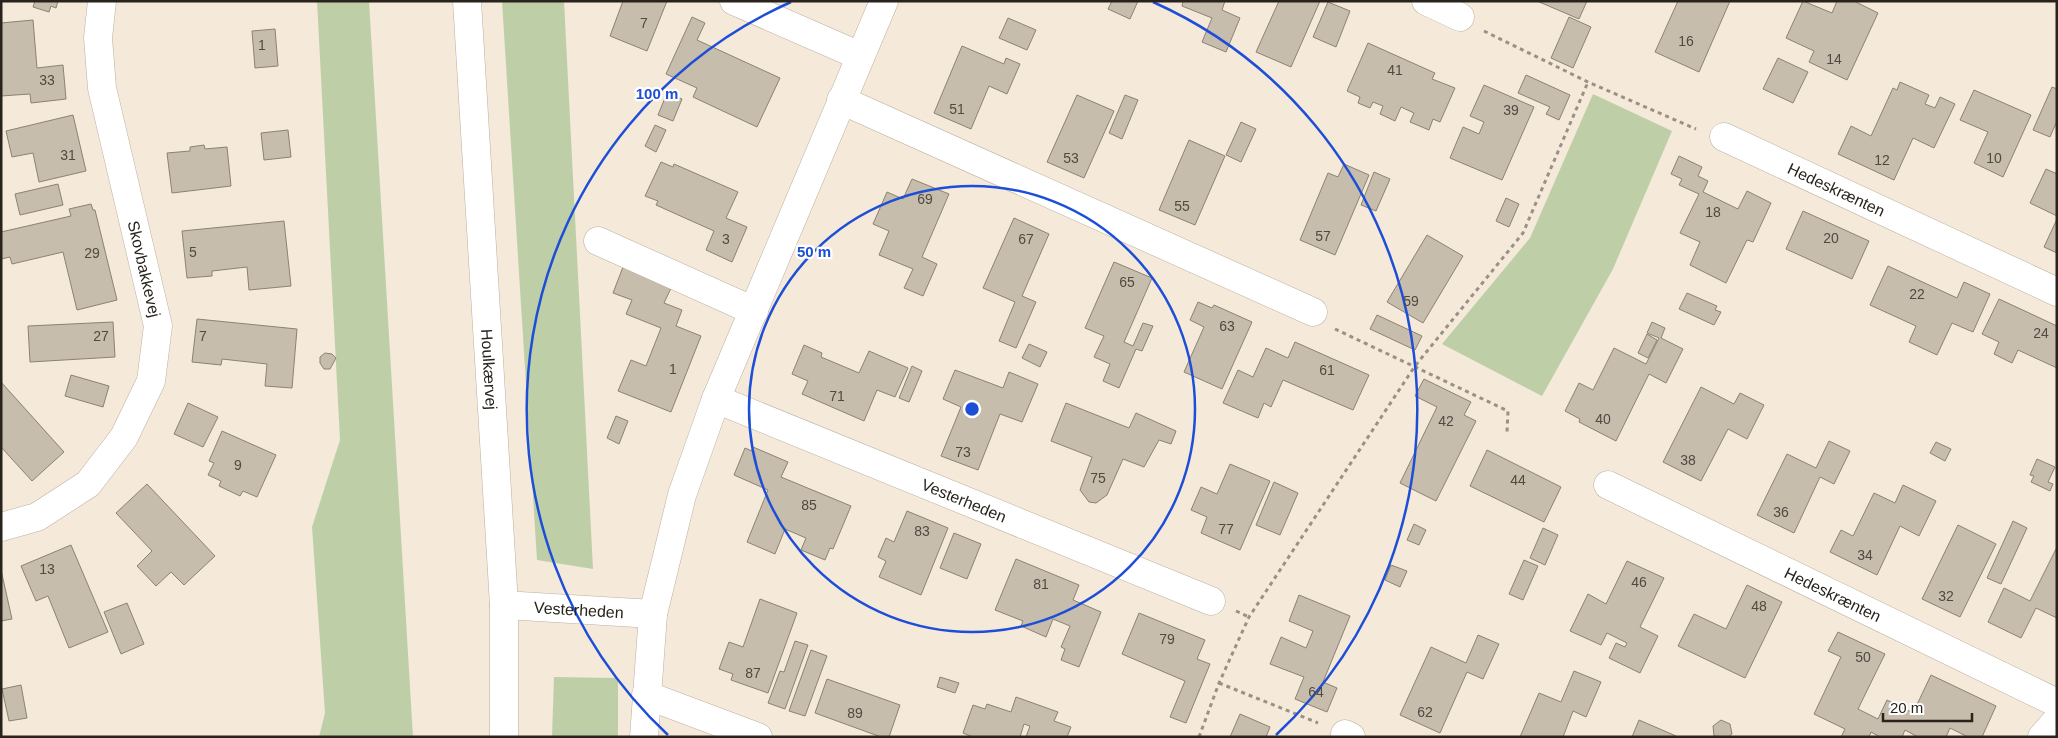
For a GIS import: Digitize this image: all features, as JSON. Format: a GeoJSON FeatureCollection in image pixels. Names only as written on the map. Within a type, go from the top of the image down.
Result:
{"type":"FeatureCollection","features":[{"type":"Feature","properties":{"kind":"street","name":"Skovbakkevej"},"geometry":{"type":"LineString","coordinates":[[1,527],[37,517],[88,484],[124,437],[151,381],[158,326],[102,88],[98,38],[102,1]]}},
{"type":"Feature","properties":{"kind":"street","name":"Houlkærvej"},"geometry":{"type":"LineString","coordinates":[[467,1],[504,605],[504,737]]}},
{"type":"Feature","properties":{"kind":"street"},"geometry":{"type":"LineString","coordinates":[[734,1],[860,56]]}},
{"type":"Feature","properties":{"kind":"street"},"geometry":{"type":"LineString","coordinates":[[644,737],[653,614],[682,495],[716,399],[884,1]]}},
{"type":"Feature","properties":{"kind":"street"},"geometry":{"type":"LineString","coordinates":[[1426,1],[1460,17]]}},
{"type":"Feature","properties":{"kind":"street"},"geometry":{"type":"LineString","coordinates":[[841,100],[1313,312]]}},
{"type":"Feature","properties":{"kind":"street","name":"Hedeskrænten"},"geometry":{"type":"LineString","coordinates":[[1724,137],[2057,292]]}},
{"type":"Feature","properties":{"kind":"street"},"geometry":{"type":"LineString","coordinates":[[598,241],[754,311]]}},
{"type":"Feature","properties":{"kind":"street","name":"Vesterheden"},"geometry":{"type":"LineString","coordinates":[[716,399],[1212,601]]}},
{"type":"Feature","properties":{"kind":"street","name":"Hedeskrænten"},"geometry":{"type":"LineString","coordinates":[[1608,485],[2057,703]]}},
{"type":"Feature","properties":{"kind":"street","name":"Vesterheden"},"geometry":{"type":"LineString","coordinates":[[504,605],[653,614]]}},
{"type":"Feature","properties":{"kind":"street"},"geometry":{"type":"LineString","coordinates":[[646,695],[758,737]]}},
{"type":"Feature","properties":{"kind":"street"},"geometry":{"type":"LineString","coordinates":[[2042,737],[2057,720]]}},
{"type":"Feature","properties":{"kind":"path"},"geometry":{"type":"LineString","coordinates":[[1460,17],[1493,37],[1588,82],[1690,128],[1724,137]]}},
{"type":"Feature","properties":{"kind":"path"},"geometry":{"type":"LineString","coordinates":[[1199,737],[1219,683],[1250,617],[1415,366],[1523,233],[1588,82]]}},
{"type":"Feature","properties":{"kind":"path"},"geometry":{"type":"LineString","coordinates":[[1313,312],[1329,326],[1508,411],[1507,432]]}},
{"type":"Feature","properties":{"kind":"path"},"geometry":{"type":"LineString","coordinates":[[1219,683],[1348,736]]}},
{"type":"Feature","properties":{"kind":"green space"},"geometry":{"type":"Polygon","coordinates":[[[317,1],[369,1],[413,737],[319,737],[325,713],[312,527],[340,440],[317,1]]]}},
{"type":"Feature","properties":{"kind":"green space"},"geometry":{"type":"Polygon","coordinates":[[[502,1],[564,1],[593,569],[537,560],[502,1]]]}},
{"type":"Feature","properties":{"kind":"green space"},"geometry":{"type":"Polygon","coordinates":[[[1593,94],[1672,131],[1613,269],[1542,396],[1442,344],[1530,238],[1593,94]]]}},
{"type":"Feature","properties":{"kind":"green space"},"geometry":{"type":"Polygon","coordinates":[[[554,677],[618,678],[618,737],[552,737],[554,677]]]}},
{"type":"Feature","properties":{"kind":"building"},"geometry":{"type":"Polygon","coordinates":[[[35,1],[58,1],[56,8],[51,6],[49,12],[33,7],[35,1]]]}},
{"type":"Feature","properties":{"kind":"building"},"geometry":{"type":"Polygon","coordinates":[[[623,1],[667,1],[647,51],[610,36],[623,1]]]}},
{"type":"Feature","properties":{"kind":"building"},"geometry":{"type":"Polygon","coordinates":[[[1112,1],[1138,1],[1130,19],[1108,9],[1112,1]]]}},
{"type":"Feature","properties":{"kind":"building"},"geometry":{"type":"Polygon","coordinates":[[[1183,1],[1225,1],[1222,10],[1240,18],[1226,52],[1202,42],[1212,18],[1182,6],[1183,1]]]}},
{"type":"Feature","properties":{"kind":"building"},"geometry":{"type":"Polygon","coordinates":[[[1279,1],[1320,1],[1291,67],[1256,52],[1279,1]]]}},
{"type":"Feature","properties":{"kind":"building"},"geometry":{"type":"Polygon","coordinates":[[[1537,1],[1587,1],[1579,19],[1537,1]]]}},
{"type":"Feature","properties":{"kind":"building"},"geometry":{"type":"Polygon","coordinates":[[[1678,1],[1730,1],[1699,72],[1655,52],[1678,1]]]}},
{"type":"Feature","properties":{"kind":"building"},"geometry":{"type":"Polygon","coordinates":[[[1803,1],[1832,13],[1837,1],[1854,1],[1878,13],[1847,80],[1809,62],[1814,51],[1786,38],[1803,1]]]}},
{"type":"Feature","properties":{"kind":"building"},"geometry":{"type":"Polygon","coordinates":[[[1328,2],[1350,11],[1336,47],[1313,37],[1328,2]]]}},
{"type":"Feature","properties":{"kind":"building"},"geometry":{"type":"Polygon","coordinates":[[[692,17],[705,23],[697,40],[780,78],[757,127],[693,97],[697,88],[666,74],[692,17]]]}},
{"type":"Feature","properties":{"kind":"building"},"geometry":{"type":"Polygon","coordinates":[[[1569,17],[1591,27],[1573,68],[1551,58],[1569,17]]]}},
{"type":"Feature","properties":{"kind":"building"},"geometry":{"type":"Polygon","coordinates":[[[1008,18],[1036,30],[1027,50],[999,38],[1008,18]]]}},
{"type":"Feature","properties":{"kind":"building"},"geometry":{"type":"Polygon","coordinates":[[[33,20],[37,68],[63,65],[66,99],[31,103],[30,94],[1,96],[1,23],[33,20]]]}},
{"type":"Feature","properties":{"kind":"building"},"geometry":{"type":"Polygon","coordinates":[[[275,29],[278,66],[255,68],[252,31],[275,29]]]}},
{"type":"Feature","properties":{"kind":"building"},"geometry":{"type":"Polygon","coordinates":[[[1368,43],[1435,73],[1432,79],[1455,88],[1440,122],[1433,119],[1429,130],[1410,122],[1414,113],[1401,107],[1395,121],[1380,114],[1383,106],[1373,102],[1370,108],[1358,103],[1360,97],[1347,91],[1368,43]]]}},
{"type":"Feature","properties":{"kind":"building"},"geometry":{"type":"Polygon","coordinates":[[[962,46],[1004,64],[1006,58],[1020,64],[1007,94],[989,86],[971,129],[934,113],[962,46]]]}},
{"type":"Feature","properties":{"kind":"building"},"geometry":{"type":"Polygon","coordinates":[[[1778,58],[1808,72],[1793,103],[1763,89],[1778,58]]]}},
{"type":"Feature","properties":{"kind":"building"},"geometry":{"type":"Polygon","coordinates":[[[1526,75],[1570,95],[1559,120],[1546,114],[1550,107],[1518,93],[1526,75]]]}},
{"type":"Feature","properties":{"kind":"building"},"geometry":{"type":"Polygon","coordinates":[[[1900,82],[1929,95],[1925,104],[1935,108],[1940,97],[1955,104],[1934,148],[1913,138],[1894,180],[1838,154],[1851,126],[1871,136],[1893,88],[1897,90],[1900,82]]]}},
{"type":"Feature","properties":{"kind":"building"},"geometry":{"type":"Polygon","coordinates":[[[1484,85],[1534,107],[1502,180],[1450,158],[1463,127],[1479,134],[1484,122],[1470,116],[1484,85]]]}},
{"type":"Feature","properties":{"kind":"building"},"geometry":{"type":"Polygon","coordinates":[[[2052,87],[2057,89],[2057,121],[2050,137],[2033,130],[2052,87]]]}},
{"type":"Feature","properties":{"kind":"building"},"geometry":{"type":"Polygon","coordinates":[[[1974,90],[2031,115],[2003,177],[1974,163],[1988,132],[1960,120],[1974,90]]]}},
{"type":"Feature","properties":{"kind":"building"},"geometry":{"type":"Polygon","coordinates":[[[667,93],[682,99],[673,121],[658,115],[667,93]]]}},
{"type":"Feature","properties":{"kind":"building"},"geometry":{"type":"Polygon","coordinates":[[[1077,95],[1114,111],[1084,178],[1047,162],[1077,95]]]}},
{"type":"Feature","properties":{"kind":"building"},"geometry":{"type":"Polygon","coordinates":[[[1125,95],[1138,100],[1122,139],[1109,133],[1125,95]]]}},
{"type":"Feature","properties":{"kind":"building"},"geometry":{"type":"Polygon","coordinates":[[[73,115],[86,171],[39,182],[33,153],[12,157],[6,131],[73,115]]]}},
{"type":"Feature","properties":{"kind":"building"},"geometry":{"type":"Polygon","coordinates":[[[1241,122],[1256,129],[1241,162],[1226,155],[1241,122]]]}},
{"type":"Feature","properties":{"kind":"building"},"geometry":{"type":"Polygon","coordinates":[[[655,125],[666,130],[656,152],[645,146],[655,125]]]}},
{"type":"Feature","properties":{"kind":"building"},"geometry":{"type":"Polygon","coordinates":[[[288,130],[291,157],[264,160],[261,133],[288,130]]]}},
{"type":"Feature","properties":{"kind":"building"},"geometry":{"type":"Polygon","coordinates":[[[1189,140],[1225,156],[1195,225],[1159,210],[1189,140]]]}},
{"type":"Feature","properties":{"kind":"building"},"geometry":{"type":"Polygon","coordinates":[[[204,145],[205,149],[227,147],[231,186],[172,193],[167,153],[190,151],[190,147],[204,145]]]}},
{"type":"Feature","properties":{"kind":"building"},"geometry":{"type":"Polygon","coordinates":[[[1679,156],[1702,167],[1698,176],[1708,181],[1703,192],[1738,209],[1747,191],[1771,203],[1753,242],[1747,240],[1726,283],[1690,265],[1700,242],[1680,233],[1699,194],[1679,185],[1682,179],[1671,174],[1679,156]]]}},
{"type":"Feature","properties":{"kind":"building"},"geometry":{"type":"Polygon","coordinates":[[[661,162],[673,167],[674,164],[738,192],[726,218],[747,227],[732,262],[706,250],[714,231],[656,205],[658,201],[645,196],[661,162]]]}},
{"type":"Feature","properties":{"kind":"building"},"geometry":{"type":"Polygon","coordinates":[[[1344,164],[1369,175],[1335,255],[1300,240],[1328,173],[1338,177],[1344,164]]]}},
{"type":"Feature","properties":{"kind":"building"},"geometry":{"type":"Polygon","coordinates":[[[2046,169],[2057,174],[2057,216],[2030,203],[2046,169]]]}},
{"type":"Feature","properties":{"kind":"building"},"geometry":{"type":"Polygon","coordinates":[[[1374,172],[1390,179],[1376,211],[1361,205],[1374,172]]]}},
{"type":"Feature","properties":{"kind":"building"},"geometry":{"type":"Polygon","coordinates":[[[912,179],[949,194],[922,257],[937,264],[923,296],[904,288],[913,269],[879,255],[889,231],[873,224],[887,192],[903,199],[912,179]]]}},
{"type":"Feature","properties":{"kind":"building"},"geometry":{"type":"Polygon","coordinates":[[[58,184],[63,205],[20,215],[15,194],[58,184]]]}},
{"type":"Feature","properties":{"kind":"building"},"geometry":{"type":"Polygon","coordinates":[[[1506,198],[1519,204],[1509,227],[1496,221],[1506,198]]]}},
{"type":"Feature","properties":{"kind":"building"},"geometry":{"type":"Polygon","coordinates":[[[91,204],[93,210],[95,210],[117,300],[77,310],[63,252],[12,264],[10,257],[1,259],[1,232],[71,216],[69,209],[91,204]]]}},
{"type":"Feature","properties":{"kind":"building"},"geometry":{"type":"Polygon","coordinates":[[[1803,211],[1869,241],[1852,279],[1786,249],[1803,211]]]}},
{"type":"Feature","properties":{"kind":"building"},"geometry":{"type":"Polygon","coordinates":[[[1014,218],[1049,234],[1022,296],[1036,302],[1016,348],[999,341],[1015,302],[983,288],[1014,218]]]}},
{"type":"Feature","properties":{"kind":"building"},"geometry":{"type":"Polygon","coordinates":[[[2057,219],[2057,253],[2044,247],[2057,219]]]}},
{"type":"Feature","properties":{"kind":"building"},"geometry":{"type":"Polygon","coordinates":[[[284,221],[291,286],[249,290],[247,267],[212,271],[212,276],[187,278],[182,231],[284,221]]]}},
{"type":"Feature","properties":{"kind":"building"},"geometry":{"type":"Polygon","coordinates":[[[1427,235],[1463,256],[1423,323],[1387,302],[1427,235]]]}},
{"type":"Feature","properties":{"kind":"building"},"geometry":{"type":"Polygon","coordinates":[[[1114,262],[1152,278],[1124,342],[1133,346],[1143,323],[1153,326],[1142,351],[1136,349],[1119,388],[1103,381],[1110,364],[1094,357],[1104,336],[1085,328],[1114,262]]]}},
{"type":"Feature","properties":{"kind":"building"},"geometry":{"type":"Polygon","coordinates":[[[1888,266],[1957,298],[1964,282],[1990,294],[1973,332],[1952,323],[1937,355],[1909,342],[1916,326],[1870,305],[1888,266]]]}},
{"type":"Feature","properties":{"kind":"building"},"geometry":{"type":"Polygon","coordinates":[[[623,267],[672,286],[664,303],[682,310],[676,326],[701,336],[671,412],[618,391],[631,360],[646,366],[661,328],[626,314],[632,300],[613,293],[623,267]]]}},
{"type":"Feature","properties":{"kind":"building"},"geometry":{"type":"Polygon","coordinates":[[[1687,293],[1717,306],[1715,310],[1721,312],[1714,325],[1679,309],[1687,293]]]}},
{"type":"Feature","properties":{"kind":"building"},"geometry":{"type":"Polygon","coordinates":[[[1999,299],[2057,326],[2057,368],[2018,350],[2012,363],[1994,354],[1999,342],[1982,334],[1999,299]]]}},
{"type":"Feature","properties":{"kind":"building"},"geometry":{"type":"Polygon","coordinates":[[[1198,302],[1212,308],[1214,305],[1252,322],[1222,389],[1184,372],[1204,327],[1190,320],[1198,302]]]}},
{"type":"Feature","properties":{"kind":"building"},"geometry":{"type":"Polygon","coordinates":[[[1377,315],[1422,336],[1415,350],[1370,329],[1377,315]]]}},
{"type":"Feature","properties":{"kind":"building"},"geometry":{"type":"Polygon","coordinates":[[[197,319],[297,329],[292,388],[265,386],[267,364],[222,359],[221,365],[192,362],[197,319]]]}},
{"type":"Feature","properties":{"kind":"building"},"geometry":{"type":"Polygon","coordinates":[[[113,322],[115,357],[30,362],[28,326],[113,322]]]}},
{"type":"Feature","properties":{"kind":"building"},"geometry":{"type":"Polygon","coordinates":[[[1652,322],[1665,328],[1661,338],[1683,349],[1666,383],[1649,374],[1616,441],[1579,422],[1580,419],[1565,411],[1579,383],[1593,390],[1614,348],[1646,364],[1659,338],[1647,333],[1652,322]]]}},
{"type":"Feature","properties":{"kind":"building"},"geometry":{"type":"Polygon","coordinates":[[[1647,334],[1657,340],[1648,358],[1638,353],[1647,334]]]}},
{"type":"Feature","properties":{"kind":"building"},"geometry":{"type":"Polygon","coordinates":[[[1295,342],[1369,375],[1353,410],[1283,380],[1271,407],[1264,403],[1258,418],[1223,403],[1238,370],[1253,377],[1266,348],[1288,358],[1295,342]]]}},
{"type":"Feature","properties":{"kind":"building"},"geometry":{"type":"Polygon","coordinates":[[[1029,344],[1047,352],[1040,367],[1022,358],[1029,344]]]}},
{"type":"Feature","properties":{"kind":"building"},"geometry":{"type":"Polygon","coordinates":[[[804,345],[822,353],[821,357],[859,373],[869,351],[908,368],[895,397],[877,390],[864,421],[802,394],[808,381],[792,374],[804,345]]]}},
{"type":"Feature","properties":{"kind":"building"},"geometry":{"type":"Polygon","coordinates":[[[325,353],[332,354],[336,358],[330,369],[324,369],[320,363],[320,357],[325,353]]]}},
{"type":"Feature","properties":{"kind":"building"},"geometry":{"type":"Polygon","coordinates":[[[912,366],[922,371],[909,402],[899,398],[912,366]]]}},
{"type":"Feature","properties":{"kind":"building"},"geometry":{"type":"Polygon","coordinates":[[[955,370],[1003,388],[1009,372],[1038,384],[1022,422],[1000,414],[978,470],[941,456],[961,407],[943,399],[955,370]]]}},
{"type":"Feature","properties":{"kind":"building"},"geometry":{"type":"Polygon","coordinates":[[[71,375],[109,386],[103,407],[65,396],[71,375]]]}},
{"type":"Feature","properties":{"kind":"building"},"geometry":{"type":"Polygon","coordinates":[[[1424,379],[1471,402],[1464,415],[1476,421],[1436,501],[1400,483],[1437,407],[1415,396],[1424,379]]]}},
{"type":"Feature","properties":{"kind":"building"},"geometry":{"type":"Polygon","coordinates":[[[1,382],[64,452],[32,481],[1,447],[1,382]]]}},
{"type":"Feature","properties":{"kind":"building"},"geometry":{"type":"Polygon","coordinates":[[[1701,387],[1734,404],[1740,393],[1764,405],[1747,439],[1728,429],[1701,481],[1663,462],[1701,387]]]}},
{"type":"Feature","properties":{"kind":"building"},"geometry":{"type":"Polygon","coordinates":[[[188,403],[218,417],[203,447],[174,434],[188,403]]]}},
{"type":"Feature","properties":{"kind":"building"},"geometry":{"type":"Polygon","coordinates":[[[1066,403],[1129,428],[1136,413],[1176,431],[1171,444],[1159,440],[1144,467],[1123,459],[1107,495],[1096,503],[1089,502],[1080,490],[1092,457],[1051,441],[1066,403]]]}},
{"type":"Feature","properties":{"kind":"building"},"geometry":{"type":"Polygon","coordinates":[[[616,416],[628,421],[619,444],[607,438],[616,416]]]}},
{"type":"Feature","properties":{"kind":"building"},"geometry":{"type":"Polygon","coordinates":[[[222,431],[276,455],[257,497],[243,491],[240,496],[219,486],[221,481],[208,475],[214,463],[209,461],[222,431]]]}},
{"type":"Feature","properties":{"kind":"building"},"geometry":{"type":"Polygon","coordinates":[[[1829,441],[1850,451],[1834,484],[1820,477],[1794,533],[1757,515],[1787,454],[1816,468],[1829,441]]]}},
{"type":"Feature","properties":{"kind":"building"},"geometry":{"type":"Polygon","coordinates":[[[1936,442],[1951,449],[1945,461],[1930,453],[1936,442]]]}},
{"type":"Feature","properties":{"kind":"building"},"geometry":{"type":"Polygon","coordinates":[[[753,447],[788,462],[781,477],[851,506],[833,549],[830,548],[825,560],[801,550],[806,538],[785,529],[775,554],[747,542],[768,490],[734,475],[745,448],[752,451],[753,447]]]}},
{"type":"Feature","properties":{"kind":"building"},"geometry":{"type":"Polygon","coordinates":[[[1487,450],[1561,487],[1544,522],[1470,486],[1487,450]]]}},
{"type":"Feature","properties":{"kind":"building"},"geometry":{"type":"Polygon","coordinates":[[[2037,459],[2055,467],[2048,482],[2053,484],[2050,491],[2031,482],[2034,476],[2030,475],[2037,459]]]}},
{"type":"Feature","properties":{"kind":"building"},"geometry":{"type":"Polygon","coordinates":[[[1230,464],[1270,481],[1240,550],[1201,533],[1207,517],[1191,510],[1201,487],[1217,494],[1230,464]]]}},
{"type":"Feature","properties":{"kind":"building"},"geometry":{"type":"Polygon","coordinates":[[[1274,482],[1298,493],[1280,535],[1256,525],[1274,482]]]}},
{"type":"Feature","properties":{"kind":"building"},"geometry":{"type":"Polygon","coordinates":[[[147,484],[215,556],[184,585],[171,572],[156,586],[137,566],[152,551],[116,513],[147,484]]]}},
{"type":"Feature","properties":{"kind":"building"},"geometry":{"type":"Polygon","coordinates":[[[1903,485],[1936,501],[1919,536],[1900,526],[1877,575],[1830,552],[1841,530],[1853,536],[1874,493],[1895,503],[1903,485]]]}},
{"type":"Feature","properties":{"kind":"building"},"geometry":{"type":"Polygon","coordinates":[[[907,511],[948,528],[921,595],[879,577],[886,561],[878,557],[886,538],[894,542],[907,511]]]}},
{"type":"Feature","properties":{"kind":"building"},"geometry":{"type":"Polygon","coordinates":[[[2013,521],[2027,528],[2001,584],[1987,578],[2013,521]]]}},
{"type":"Feature","properties":{"kind":"building"},"geometry":{"type":"Polygon","coordinates":[[[1414,524],[1426,530],[1419,545],[1407,540],[1414,524]]]}},
{"type":"Feature","properties":{"kind":"building"},"geometry":{"type":"Polygon","coordinates":[[[1958,525],[1996,544],[1960,617],[1922,599],[1958,525]]]}},
{"type":"Feature","properties":{"kind":"building"},"geometry":{"type":"Polygon","coordinates":[[[1543,528],[1558,535],[1545,565],[1530,558],[1543,528]]]}},
{"type":"Feature","properties":{"kind":"building"},"geometry":{"type":"Polygon","coordinates":[[[954,533],[981,544],[967,579],[940,568],[954,533]]]}},
{"type":"Feature","properties":{"kind":"building"},"geometry":{"type":"Polygon","coordinates":[[[71,545],[108,632],[69,648],[48,596],[36,601],[21,566],[71,545]]]}},
{"type":"Feature","properties":{"kind":"building"},"geometry":{"type":"Polygon","coordinates":[[[2057,547],[2057,618],[2036,608],[2021,638],[1988,622],[2004,588],[2030,601],[2057,547]]]}},
{"type":"Feature","properties":{"kind":"building"},"geometry":{"type":"Polygon","coordinates":[[[1016,559],[1079,585],[1073,600],[1101,612],[1079,667],[1061,660],[1065,649],[1061,647],[1070,626],[1053,619],[1046,637],[1021,626],[1023,621],[995,610],[1016,559]]]}},
{"type":"Feature","properties":{"kind":"building"},"geometry":{"type":"Polygon","coordinates":[[[1524,560],[1538,566],[1523,600],[1509,594],[1524,560]]]}},
{"type":"Feature","properties":{"kind":"building"},"geometry":{"type":"Polygon","coordinates":[[[1627,561],[1664,578],[1640,627],[1658,636],[1640,673],[1609,658],[1616,643],[1625,647],[1627,643],[1607,633],[1601,645],[1570,631],[1588,594],[1606,604],[1627,561]]]}},
{"type":"Feature","properties":{"kind":"building"},"geometry":{"type":"Polygon","coordinates":[[[1391,565],[1407,571],[1400,587],[1385,580],[1391,565]]]}},
{"type":"Feature","properties":{"kind":"building"},"geometry":{"type":"Polygon","coordinates":[[[1,570],[12,619],[1,621],[1,570]]]}},
{"type":"Feature","properties":{"kind":"building"},"geometry":{"type":"Polygon","coordinates":[[[1747,585],[1782,602],[1745,678],[1678,646],[1694,614],[1726,629],[1747,585]]]}},
{"type":"Feature","properties":{"kind":"building"},"geometry":{"type":"Polygon","coordinates":[[[1299,595],[1350,616],[1323,682],[1337,688],[1327,712],[1295,699],[1304,677],[1270,664],[1281,637],[1306,648],[1313,631],[1289,621],[1299,595]]]}},
{"type":"Feature","properties":{"kind":"building"},"geometry":{"type":"Polygon","coordinates":[[[760,599],[797,613],[768,693],[731,680],[733,674],[719,669],[729,642],[743,647],[760,599]]]}},
{"type":"Feature","properties":{"kind":"building"},"geometry":{"type":"Polygon","coordinates":[[[127,603],[144,644],[121,654],[104,612],[127,603]]]}},
{"type":"Feature","properties":{"kind":"building"},"geometry":{"type":"Polygon","coordinates":[[[1139,613],[1205,640],[1197,659],[1210,664],[1186,723],[1170,717],[1185,681],[1122,654],[1139,613]]]}},
{"type":"Feature","properties":{"kind":"building"},"geometry":{"type":"Polygon","coordinates":[[[1838,632],[1885,654],[1858,709],[1878,719],[1887,700],[1913,713],[1931,675],[1996,706],[1982,737],[1968,737],[1950,728],[1946,737],[1918,737],[1905,730],[1902,737],[1880,737],[1871,732],[1869,737],[1841,737],[1845,729],[1814,714],[1841,657],[1828,651],[1838,632]]]}},
{"type":"Feature","properties":{"kind":"building"},"geometry":{"type":"Polygon","coordinates":[[[1478,635],[1499,644],[1483,679],[1467,672],[1440,733],[1400,715],[1431,647],[1466,663],[1478,635]]]}},
{"type":"Feature","properties":{"kind":"building"},"geometry":{"type":"Polygon","coordinates":[[[795,641],[808,645],[785,709],[768,703],[780,671],[784,672],[795,641]]]}},
{"type":"Feature","properties":{"kind":"building"},"geometry":{"type":"Polygon","coordinates":[[[811,650],[827,656],[805,716],[789,711],[811,650]]]}},
{"type":"Feature","properties":{"kind":"building"},"geometry":{"type":"Polygon","coordinates":[[[1574,671],[1601,682],[1586,717],[1573,711],[1563,737],[1520,737],[1539,693],[1561,702],[1574,671]]]}},
{"type":"Feature","properties":{"kind":"building"},"geometry":{"type":"Polygon","coordinates":[[[940,677],[959,683],[955,693],[937,687],[940,677]]]}},
{"type":"Feature","properties":{"kind":"building"},"geometry":{"type":"Polygon","coordinates":[[[827,679],[900,705],[889,737],[881,737],[815,713],[827,679]]]}},
{"type":"Feature","properties":{"kind":"building"},"geometry":{"type":"Polygon","coordinates":[[[21,685],[27,718],[9,721],[2,689],[21,685]]]}},
{"type":"Feature","properties":{"kind":"building"},"geometry":{"type":"Polygon","coordinates":[[[1016,697],[1058,712],[1054,721],[1071,727],[1067,737],[1026,737],[1030,726],[1024,724],[1020,737],[973,737],[963,733],[973,705],[985,709],[987,704],[1011,712],[1016,697]]]}},
{"type":"Feature","properties":{"kind":"building"},"geometry":{"type":"Polygon","coordinates":[[[1240,714],[1270,727],[1266,737],[1230,737],[1240,714]]]}},
{"type":"Feature","properties":{"kind":"building"},"geometry":{"type":"Polygon","coordinates":[[[1639,720],[1676,736],[1676,737],[1632,737],[1639,720]]]}},
{"type":"Feature","properties":{"kind":"building"},"geometry":{"type":"Polygon","coordinates":[[[1721,720],[1730,724],[1732,734],[1728,737],[1714,736],[1713,726],[1721,720]]]}}]}
